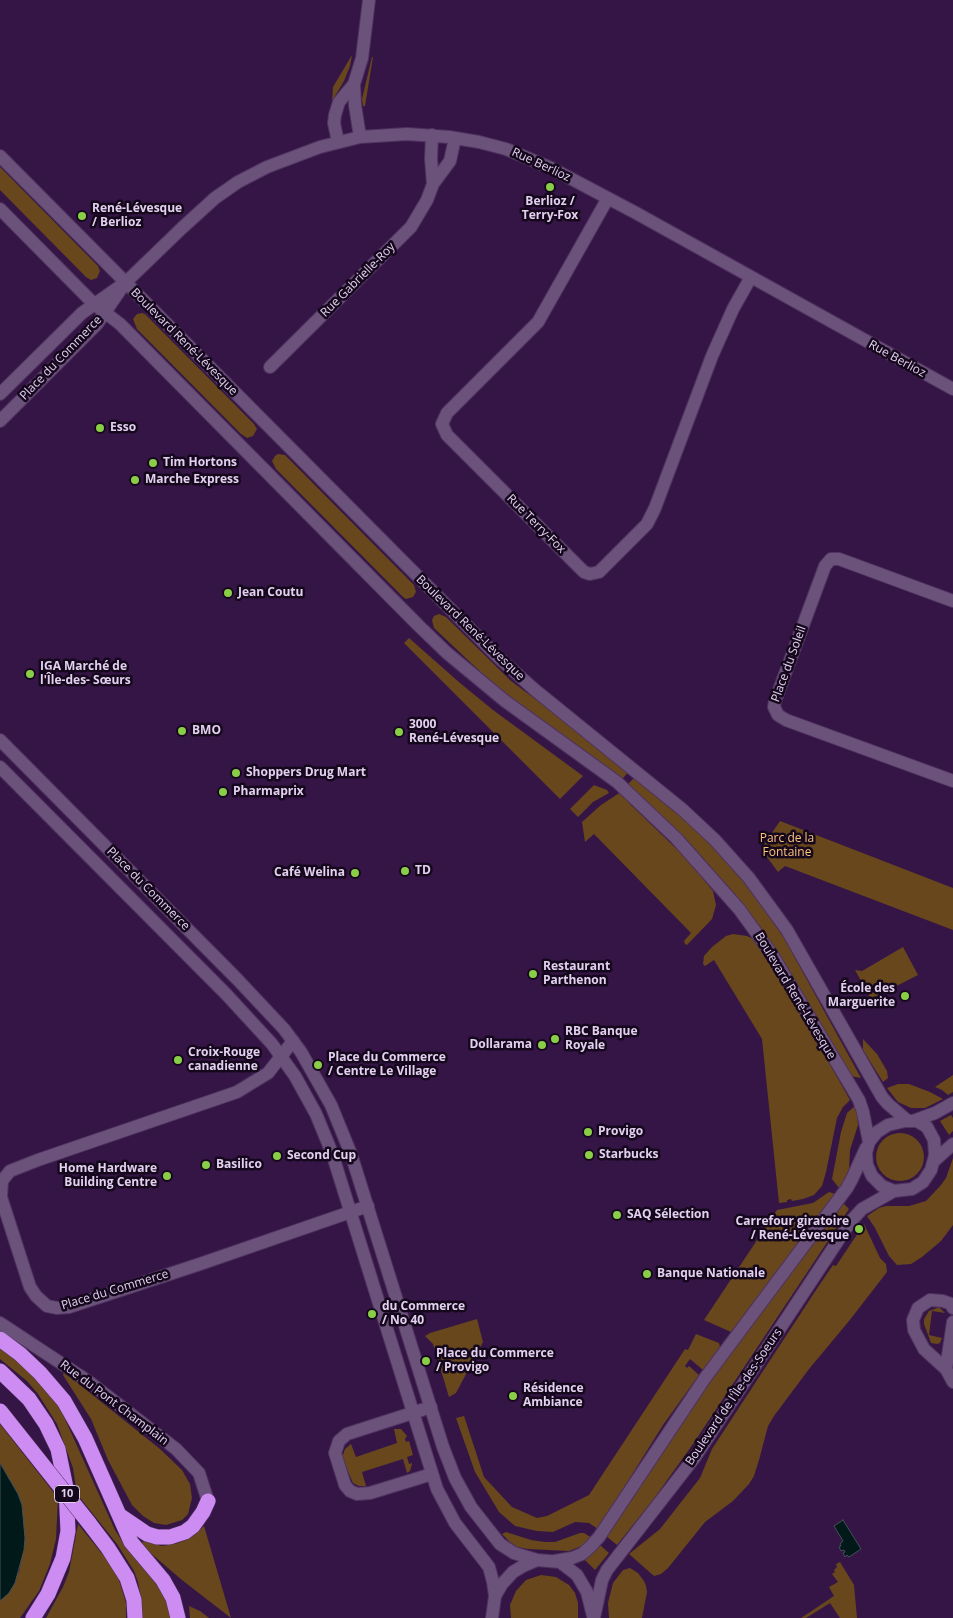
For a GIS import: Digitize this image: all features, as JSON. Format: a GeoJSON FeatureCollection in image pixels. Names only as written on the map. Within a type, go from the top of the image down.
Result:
{"type":"FeatureCollection","features":[{"type":"Feature","properties":{"kind":"highway"},"geometry":{"type":"LineString","coordinates":[[0,1339],[40,1372],[64,1400],[85,1438],[131,1542],[169,1589],[177,1608],[178,1618]]}},
{"type":"Feature","properties":{"kind":"highway","name":"10"},"geometry":{"type":"LineString","coordinates":[[0,1371],[25,1394],[46,1424],[58,1449],[66,1488],[68,1531],[63,1558],[48,1594],[33,1618]]}},
{"type":"Feature","properties":{"kind":"highway"},"geometry":{"type":"LineString","coordinates":[[0,1410],[108,1548],[127,1578],[134,1600],[135,1618]]}},
{"type":"Feature","properties":{"kind":"highway"},"geometry":{"type":"LineString","coordinates":[[119,1515],[147,1534],[158,1537],[170,1537],[190,1529],[199,1519],[208,1501]]}},
{"type":"Feature","properties":{"kind":"street"},"geometry":{"type":"LineString","coordinates":[[360,138],[354,84],[364,53],[369,0]]}},
{"type":"Feature","properties":{"kind":"street"},"geometry":{"type":"LineString","coordinates":[[338,142],[334,120],[337,109],[344,95],[354,84]]}},
{"type":"Feature","properties":{"kind":"street","name":"Rue Berlioz"},"geometry":{"type":"LineString","coordinates":[[125,283],[182,228],[230,186],[276,163],[310,150],[360,138],[398,134],[432,135],[493,145],[524,155],[608,198],[953,389]]}},
{"type":"Feature","properties":{"kind":"street","name":"Rue Gabrielle-Roy"},"geometry":{"type":"LineString","coordinates":[[432,135],[433,184]]}},
{"type":"Feature","properties":{"kind":"street","name":"Rue Gabrielle-Roy"},"geometry":{"type":"LineString","coordinates":[[270,367],[411,227],[428,200],[433,184],[450,161],[455,138]]}},
{"type":"Feature","properties":{"kind":"street","name":"Boulevard René-Lévesque"},"geometry":{"type":"LineString","coordinates":[[0,156],[511,669],[682,810],[719,844],[754,883],[787,930],[882,1097],[910,1121]]}},
{"type":"Feature","properties":{"kind":"street","name":"Rue Terry-Fox"},"geometry":{"type":"LineString","coordinates":[[608,198],[538,322],[447,413],[442,424],[447,436],[584,572],[590,574],[599,572],[647,524],[655,508],[712,356],[733,309],[752,277]]}},
{"type":"Feature","properties":{"kind":"street","name":"Boulevard René-Lévesque"},"geometry":{"type":"LineString","coordinates":[[0,209],[94,304],[120,324],[447,653],[505,701],[616,782],[660,821],[683,845],[739,909],[778,964],[859,1100],[863,1112],[868,1145]]}},
{"type":"Feature","properties":{"kind":"street","name":"Place du Commerce"},"geometry":{"type":"LineString","coordinates":[[0,394],[82,313],[125,283]]}},
{"type":"Feature","properties":{"kind":"street","name":"Place du Commerce"},"geometry":{"type":"LineString","coordinates":[[0,421],[97,324],[125,283]]}},
{"type":"Feature","properties":{"kind":"street","name":"Place du Soleil"},"geometry":{"type":"LineString","coordinates":[[953,601],[839,559],[831,560],[825,566],[774,704],[775,710],[780,717],[953,781]]}},
{"type":"Feature","properties":{"kind":"street","name":"Place du Commerce"},"geometry":{"type":"LineString","coordinates":[[0,740],[237,979],[293,1041],[316,1077],[336,1115],[351,1154],[455,1478],[480,1521],[494,1538],[507,1549],[523,1557],[536,1560]]}},
{"type":"Feature","properties":{"kind":"street","name":"Place du Commerce"},"geometry":{"type":"LineString","coordinates":[[0,767],[226,994],[282,1056],[301,1086],[319,1121],[332,1154],[437,1489],[450,1515],[489,1567],[495,1596]]}},
{"type":"Feature","properties":{"kind":"street","name":"Place du Commerce"},"geometry":{"type":"LineString","coordinates":[[293,1041],[268,1073],[237,1092],[10,1171],[2,1181],[1,1197],[30,1288],[47,1306],[57,1308],[69,1307],[368,1206]]}},
{"type":"Feature","properties":{"kind":"street"},"geometry":{"type":"LineString","coordinates":[[910,1121],[935,1113],[953,1103]]}},
{"type":"Feature","properties":{"kind":"street"},"geometry":{"type":"LineString","coordinates":[[555,1561],[582,1554],[599,1537],[704,1378],[847,1188],[868,1145],[884,1127],[897,1122],[910,1121],[921,1122],[930,1131],[935,1146],[934,1161],[929,1175],[912,1189],[894,1191],[882,1186],[870,1172],[866,1160],[868,1145]]}},
{"type":"Feature","properties":{"kind":"street"},"geometry":{"type":"LineString","coordinates":[[934,1161],[953,1144]]}},
{"type":"Feature","properties":{"kind":"street","name":"Boulevard de l'Île-des-Soeurs"},"geometry":{"type":"LineString","coordinates":[[594,1618],[602,1580],[607,1570],[695,1457],[851,1221],[862,1208],[872,1201],[894,1191]]}},
{"type":"Feature","properties":{"kind":"street"},"geometry":{"type":"LineString","coordinates":[[953,1308],[951,1304],[943,1301],[930,1300],[922,1304],[914,1316],[914,1330],[924,1349],[946,1370],[953,1382]]}},
{"type":"Feature","properties":{"kind":"street"},"geometry":{"type":"LineString","coordinates":[[946,1370],[953,1322]]}},
{"type":"Feature","properties":{"kind":"street","name":"Rue du Pont Champlain"},"geometry":{"type":"LineString","coordinates":[[0,1323],[88,1381],[176,1449],[199,1473],[208,1501]]}},
{"type":"Feature","properties":{"kind":"street"},"geometry":{"type":"LineString","coordinates":[[431,1407],[347,1434],[339,1442],[335,1453],[337,1463],[348,1488],[354,1493],[361,1495],[432,1474]]}},
{"type":"Feature","properties":{"kind":"street"},"geometry":{"type":"LineString","coordinates":[[490,1616],[495,1596],[502,1584],[513,1572],[536,1560],[560,1562],[571,1570],[583,1584],[590,1599],[594,1618]]}},
{"type":"Feature","properties":{"kind":"green space"},"geometry":{"type":"Polygon","coordinates":[[[352,55],[344,81],[332,101],[333,87],[352,55]]]}},
{"type":"Feature","properties":{"kind":"green space"},"geometry":{"type":"Polygon","coordinates":[[[372,57],[365,106],[363,106],[362,99],[372,57]]]}},
{"type":"Feature","properties":{"kind":"green space"},"geometry":{"type":"Polygon","coordinates":[[[0,167],[98,266],[100,271],[97,278],[91,280],[86,277],[0,190],[0,167]]]}},
{"type":"Feature","properties":{"kind":"green space"},"geometry":{"type":"Polygon","coordinates":[[[142,313],[254,424],[257,429],[253,436],[247,438],[241,434],[137,329],[133,319],[137,314],[142,313]]]}},
{"type":"Feature","properties":{"kind":"green space"},"geometry":{"type":"Polygon","coordinates":[[[278,454],[285,455],[414,585],[416,592],[413,597],[406,599],[403,597],[276,469],[272,461],[278,454]]]}},
{"type":"Feature","properties":{"kind":"green space"},"geometry":{"type":"Polygon","coordinates":[[[439,614],[446,617],[511,681],[585,736],[628,772],[621,781],[531,714],[488,679],[434,628],[432,620],[434,616],[439,614]]]}},
{"type":"Feature","properties":{"kind":"green space"},"geometry":{"type":"Polygon","coordinates":[[[409,638],[493,710],[583,776],[560,799],[404,643],[409,638]]]}},
{"type":"Feature","properties":{"kind":"green space"},"geometry":{"type":"Polygon","coordinates":[[[635,777],[702,835],[730,865],[759,901],[784,938],[861,1078],[850,1076],[788,968],[759,925],[734,893],[686,839],[627,785],[635,777]]]}},
{"type":"Feature","properties":{"kind":"green space"},"geometry":{"type":"Polygon","coordinates":[[[594,785],[607,790],[609,793],[593,802],[578,817],[570,809],[594,785]]]}},
{"type":"Feature","properties":{"kind":"green space"},"geometry":{"type":"Polygon","coordinates":[[[621,792],[630,804],[687,859],[713,891],[716,905],[712,919],[687,945],[684,941],[691,933],[594,834],[585,842],[582,822],[601,805],[621,792]]]}},
{"type":"Feature","properties":{"kind":"green space","name":"Parc de la Fontaine"},"geometry":{"type":"Polygon","coordinates":[[[780,821],[953,888],[953,930],[785,866],[778,872],[761,849],[780,821]]]}},
{"type":"Feature","properties":{"kind":"green space"},"geometry":{"type":"Polygon","coordinates":[[[733,934],[747,936],[753,939],[758,946],[802,1015],[850,1100],[843,1107],[837,1118],[822,1186],[814,1195],[803,1199],[792,1201],[791,1199],[787,1200],[787,1202],[779,1203],[762,1039],[714,960],[705,966],[703,964],[704,956],[712,947],[726,936],[733,934]]]}},
{"type":"Feature","properties":{"kind":"green space"},"geometry":{"type":"Polygon","coordinates":[[[903,947],[918,975],[871,999],[855,970],[862,971],[903,947]]]}},
{"type":"Feature","properties":{"kind":"green space"},"geometry":{"type":"Polygon","coordinates":[[[863,1039],[877,1054],[887,1071],[888,1078],[883,1082],[863,1050],[863,1039]]]}},
{"type":"Feature","properties":{"kind":"green space"},"geometry":{"type":"Polygon","coordinates":[[[953,1075],[953,1092],[948,1095],[935,1087],[953,1075]]]}},
{"type":"Feature","properties":{"kind":"green space"},"geometry":{"type":"Polygon","coordinates":[[[898,1084],[909,1084],[943,1099],[925,1108],[911,1108],[898,1102],[887,1088],[898,1084]]]}},
{"type":"Feature","properties":{"kind":"green space"},"geometry":{"type":"Polygon","coordinates":[[[855,1106],[858,1125],[850,1150],[849,1169],[839,1188],[832,1179],[841,1132],[847,1113],[855,1106]]]}},
{"type":"Feature","properties":{"kind":"green space"},"geometry":{"type":"Polygon","coordinates":[[[951,1115],[953,1118],[953,1131],[949,1135],[940,1121],[951,1115]]]}},
{"type":"Feature","properties":{"kind":"green space"},"geometry":{"type":"Polygon","coordinates":[[[900,1133],[909,1135],[917,1140],[922,1148],[924,1157],[922,1166],[917,1174],[909,1179],[900,1181],[891,1179],[883,1174],[878,1166],[876,1157],[878,1148],[883,1140],[891,1135],[900,1133]]]}},
{"type":"Feature","properties":{"kind":"green space"},"geometry":{"type":"Polygon","coordinates":[[[953,1158],[953,1225],[941,1241],[922,1257],[911,1264],[897,1265],[889,1256],[867,1216],[886,1206],[909,1206],[926,1201],[946,1178],[953,1158]]]}},
{"type":"Feature","properties":{"kind":"green space"},"geometry":{"type":"Polygon","coordinates":[[[829,1192],[835,1194],[731,1332],[704,1320],[777,1210],[813,1203],[829,1192]]]}},
{"type":"Feature","properties":{"kind":"green space"},"geometry":{"type":"Polygon","coordinates":[[[843,1203],[849,1209],[826,1244],[693,1444],[653,1500],[617,1545],[606,1536],[697,1399],[843,1203]]]}},
{"type":"Feature","properties":{"kind":"green space"},"geometry":{"type":"Polygon","coordinates":[[[864,1224],[880,1258],[886,1264],[887,1272],[774,1416],[768,1426],[754,1476],[749,1484],[733,1501],[705,1522],[668,1568],[661,1574],[654,1576],[629,1554],[660,1529],[700,1478],[712,1449],[818,1287],[833,1265],[836,1266],[864,1224]]]}},
{"type":"Feature","properties":{"kind":"green space"},"geometry":{"type":"Polygon","coordinates":[[[940,1308],[945,1313],[932,1311],[929,1335],[942,1338],[940,1343],[937,1344],[931,1343],[924,1319],[929,1311],[940,1308]]]}},
{"type":"Feature","properties":{"kind":"green space"},"geometry":{"type":"Polygon","coordinates":[[[477,1319],[483,1342],[456,1393],[449,1397],[433,1344],[425,1336],[477,1319]]]}},
{"type":"Feature","properties":{"kind":"green space"},"geometry":{"type":"Polygon","coordinates":[[[696,1334],[719,1343],[720,1347],[703,1370],[690,1359],[685,1366],[687,1368],[689,1366],[699,1375],[663,1425],[598,1529],[589,1523],[575,1522],[553,1532],[537,1531],[515,1526],[499,1512],[475,1472],[456,1418],[464,1416],[484,1477],[512,1507],[537,1518],[547,1516],[589,1495],[685,1349],[688,1350],[696,1334]]]}},
{"type":"Feature","properties":{"kind":"green space"},"geometry":{"type":"Polygon","coordinates":[[[0,1346],[21,1363],[51,1394],[60,1408],[115,1530],[157,1582],[168,1606],[171,1618],[142,1618],[141,1598],[134,1571],[117,1544],[77,1494],[73,1468],[57,1424],[38,1394],[27,1381],[0,1359],[0,1346]]]}},
{"type":"Feature","properties":{"kind":"green space"},"geometry":{"type":"Polygon","coordinates":[[[64,1372],[160,1449],[182,1470],[190,1484],[192,1498],[188,1514],[182,1520],[166,1525],[154,1523],[143,1516],[132,1505],[108,1460],[91,1419],[63,1375],[64,1372]]]}},
{"type":"Feature","properties":{"kind":"green space"},"geometry":{"type":"Polygon","coordinates":[[[0,1424],[58,1498],[56,1539],[50,1564],[39,1591],[20,1618],[0,1618],[0,1601],[19,1572],[21,1562],[22,1505],[18,1494],[0,1463],[0,1424]]]}},
{"type":"Feature","properties":{"kind":"green space"},"geometry":{"type":"Polygon","coordinates":[[[394,1429],[401,1429],[407,1436],[406,1442],[409,1441],[413,1455],[407,1457],[409,1464],[412,1463],[410,1471],[407,1473],[403,1459],[362,1472],[366,1486],[359,1486],[353,1483],[342,1458],[345,1449],[351,1444],[356,1457],[397,1443],[394,1429]]]}},
{"type":"Feature","properties":{"kind":"green space"},"geometry":{"type":"Polygon","coordinates":[[[78,1524],[112,1566],[118,1577],[126,1603],[126,1618],[46,1618],[69,1572],[78,1524]]]}},
{"type":"Feature","properties":{"kind":"green space"},"geometry":{"type":"Polygon","coordinates":[[[204,1526],[231,1618],[140,1544],[144,1541],[162,1546],[178,1543],[193,1536],[204,1526]]]}},
{"type":"Feature","properties":{"kind":"green space"},"geometry":{"type":"Polygon","coordinates":[[[506,1532],[531,1540],[545,1542],[555,1542],[580,1533],[584,1533],[592,1538],[582,1546],[569,1551],[528,1549],[517,1547],[511,1543],[502,1534],[506,1532]]]}},
{"type":"Feature","properties":{"kind":"green space"},"geometry":{"type":"Polygon","coordinates":[[[600,1545],[609,1553],[595,1570],[585,1560],[600,1545]]]}},
{"type":"Feature","properties":{"kind":"green space"},"geometry":{"type":"Polygon","coordinates":[[[840,1562],[854,1585],[857,1618],[840,1618],[830,1603],[806,1618],[801,1618],[834,1596],[829,1587],[838,1582],[832,1574],[837,1567],[836,1564],[840,1562]]]}},
{"type":"Feature","properties":{"kind":"green space"},"geometry":{"type":"Polygon","coordinates":[[[630,1568],[638,1573],[646,1586],[647,1592],[642,1618],[609,1618],[608,1603],[613,1583],[623,1570],[630,1568]]]}},
{"type":"Feature","properties":{"kind":"green space"},"geometry":{"type":"Polygon","coordinates":[[[541,1575],[556,1577],[569,1585],[575,1593],[578,1603],[578,1618],[511,1618],[510,1605],[516,1591],[526,1580],[541,1575]]]}},
{"type":"Feature","properties":{"kind":"green space"},"geometry":{"type":"Polygon","coordinates":[[[189,1606],[200,1611],[209,1618],[190,1618],[189,1606]]]}},
{"type":"Feature","properties":{"kind":"shaded area"},"geometry":{"type":"Polygon","coordinates":[[[0,1463],[18,1494],[22,1505],[25,1538],[24,1550],[15,1583],[9,1593],[0,1601],[0,1463]]]}},
{"type":"Feature","properties":{"kind":"shaded area"},"geometry":{"type":"Polygon","coordinates":[[[843,1520],[861,1549],[849,1557],[847,1555],[845,1557],[844,1550],[841,1551],[839,1547],[843,1541],[834,1526],[843,1520]]]}},
{"type":"Feature","properties":{"kind":"place","name":"Berlioz / Terry-Fox"},"geometry":{"type":"Point","coordinates":[550,187]}},
{"type":"Feature","properties":{"kind":"place","name":"René-Lévesque / Berlioz"},"geometry":{"type":"Point","coordinates":[82,216]}},
{"type":"Feature","properties":{"kind":"place","name":"Esso"},"geometry":{"type":"Point","coordinates":[100,428]}},
{"type":"Feature","properties":{"kind":"place","name":"Tim Hortons"},"geometry":{"type":"Point","coordinates":[153,463]}},
{"type":"Feature","properties":{"kind":"place","name":"Marche Express"},"geometry":{"type":"Point","coordinates":[135,480]}},
{"type":"Feature","properties":{"kind":"place","name":"Jean Coutu"},"geometry":{"type":"Point","coordinates":[228,593]}},
{"type":"Feature","properties":{"kind":"place","name":"IGA Marché de l'Île-des- Sœurs"},"geometry":{"type":"Point","coordinates":[30,674]}},
{"type":"Feature","properties":{"kind":"place","name":"BMO"},"geometry":{"type":"Point","coordinates":[182,731]}},
{"type":"Feature","properties":{"kind":"place","name":"3000 René-Lévesque"},"geometry":{"type":"Point","coordinates":[399,732]}},
{"type":"Feature","properties":{"kind":"place","name":"Shoppers Drug Mart"},"geometry":{"type":"Point","coordinates":[236,773]}},
{"type":"Feature","properties":{"kind":"place","name":"Pharmaprix"},"geometry":{"type":"Point","coordinates":[223,792]}},
{"type":"Feature","properties":{"kind":"place","name":"TD"},"geometry":{"type":"Point","coordinates":[405,871]}},
{"type":"Feature","properties":{"kind":"place","name":"Café Welina"},"geometry":{"type":"Point","coordinates":[355,873]}},
{"type":"Feature","properties":{"kind":"place","name":"Restaurant Parthenon"},"geometry":{"type":"Point","coordinates":[533,974]}},
{"type":"Feature","properties":{"kind":"place","name":"École des Marguerite"},"geometry":{"type":"Point","coordinates":[905,996]}},
{"type":"Feature","properties":{"kind":"place","name":"RBC Banque Royale"},"geometry":{"type":"Point","coordinates":[555,1039]}},
{"type":"Feature","properties":{"kind":"place","name":"Dollarama"},"geometry":{"type":"Point","coordinates":[542,1045]}},
{"type":"Feature","properties":{"kind":"place","name":"Croix-Rouge canadienne"},"geometry":{"type":"Point","coordinates":[178,1060]}},
{"type":"Feature","properties":{"kind":"place","name":"Place du Commerce / Centre Le Village"},"geometry":{"type":"Point","coordinates":[318,1065]}},
{"type":"Feature","properties":{"kind":"place","name":"Provigo"},"geometry":{"type":"Point","coordinates":[588,1132]}},
{"type":"Feature","properties":{"kind":"place","name":"Starbucks"},"geometry":{"type":"Point","coordinates":[589,1155]}},
{"type":"Feature","properties":{"kind":"place","name":"Second Cup"},"geometry":{"type":"Point","coordinates":[277,1156]}},
{"type":"Feature","properties":{"kind":"place","name":"Basilico"},"geometry":{"type":"Point","coordinates":[206,1165]}},
{"type":"Feature","properties":{"kind":"place","name":"Home Hardware Building Centre"},"geometry":{"type":"Point","coordinates":[167,1176]}},
{"type":"Feature","properties":{"kind":"place","name":"SAQ Sélection"},"geometry":{"type":"Point","coordinates":[617,1215]}},
{"type":"Feature","properties":{"kind":"place","name":"Carrefour giratoire / René-Lévesque"},"geometry":{"type":"Point","coordinates":[859,1229]}},
{"type":"Feature","properties":{"kind":"place","name":"Banque Nationale"},"geometry":{"type":"Point","coordinates":[647,1274]}},
{"type":"Feature","properties":{"kind":"place","name":"du Commerce / No 40"},"geometry":{"type":"Point","coordinates":[372,1314]}},
{"type":"Feature","properties":{"kind":"place","name":"Place du Commerce / Provigo"},"geometry":{"type":"Point","coordinates":[426,1361]}},
{"type":"Feature","properties":{"kind":"place","name":"Résidence Ambiance"},"geometry":{"type":"Point","coordinates":[513,1396]}}]}
